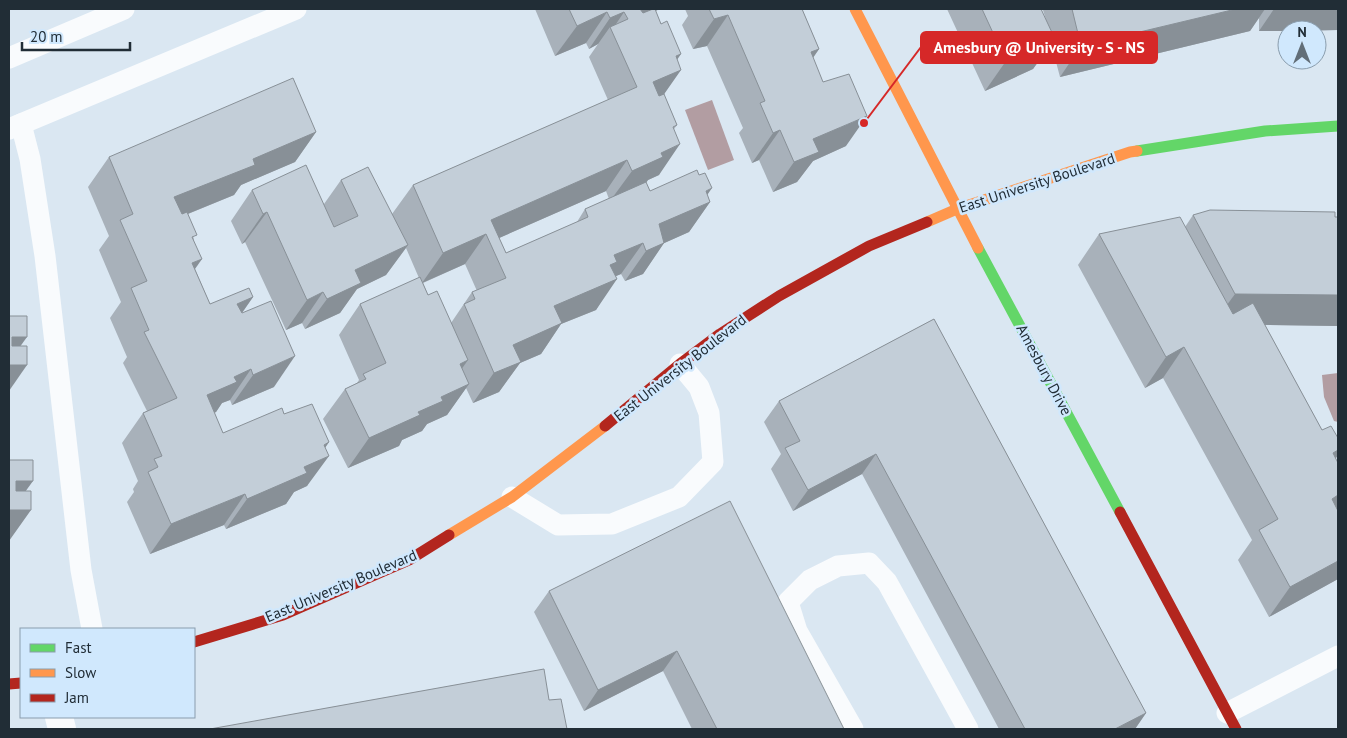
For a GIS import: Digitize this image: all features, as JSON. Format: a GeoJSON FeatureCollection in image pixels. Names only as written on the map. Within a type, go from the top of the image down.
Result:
{"type":"FeatureCollection","features":[{"type":"Feature","properties":{"kind":"street","name":"Amesbury Drive"},"geometry":{"type":"LineString","coordinates":[[855,9],[957,209],[1231,721]]}},
{"type":"Feature","properties":{"kind":"street","name":"East University Boulevard"},"geometry":{"type":"LineString","coordinates":[[195,642],[283,615],[409,560],[512,497],[603,428],[680,364],[720,334],[779,296],[870,246],[957,209],[1130,152],[1265,131],[1338,126]]}},
{"type":"Feature","properties":{"kind":"lane"},"geometry":{"type":"LineString","coordinates":[[9,58],[124,9]]}},
{"type":"Feature","properties":{"kind":"lane"},"geometry":{"type":"LineString","coordinates":[[92,628],[80,560],[45,256],[30,159],[15,126],[296,9]]}},
{"type":"Feature","properties":{"kind":"lane"},"geometry":{"type":"LineString","coordinates":[[512,497],[558,525],[612,524],[679,497],[713,462],[709,414],[699,387],[680,364]]}},
{"type":"Feature","properties":{"kind":"lane"},"geometry":{"type":"LineString","coordinates":[[853,729],[797,631],[788,602],[810,580],[838,566],[870,563],[887,582],[968,729]]}},
{"type":"Feature","properties":{"kind":"lane"},"geometry":{"type":"LineString","coordinates":[[1231,721],[1338,656]]}},
{"type":"Feature","properties":{"kind":"shaded area"},"geometry":{"type":"Polygon","coordinates":[[[712,100],[734,160],[708,170],[685,110],[712,100]]]}},
{"type":"Feature","properties":{"kind":"shaded area"},"geometry":{"type":"Polygon","coordinates":[[[1338,373],[1338,422],[1334,421],[1324,397],[1322,375],[1338,373]]]}},
{"type":"Feature","properties":{"kind":"building"},"geometry":{"type":"Polygon","coordinates":[[[569,9],[640,9],[643,13],[655,9],[661,24],[667,21],[681,54],[676,56],[681,70],[653,82],[659,96],[664,94],[677,125],[673,127],[680,144],[661,153],[663,157],[632,171],[627,160],[491,220],[506,253],[588,217],[585,209],[646,182],[650,191],[697,170],[699,175],[705,173],[712,188],[706,191],[710,202],[659,224],[664,243],[646,251],[643,243],[614,255],[617,262],[610,265],[617,279],[554,306],[562,323],[513,345],[521,362],[494,373],[464,304],[475,299],[472,292],[506,278],[486,234],[443,253],[413,185],[637,87],[610,27],[628,19],[624,12],[610,18],[607,12],[577,26],[569,9]]]}},
{"type":"Feature","properties":{"kind":"building"},"geometry":{"type":"Polygon","coordinates":[[[709,9],[802,9],[819,49],[811,52],[823,82],[849,74],[867,116],[813,139],[819,152],[794,162],[780,130],[773,133],[760,103],[765,101],[728,15],[714,19],[709,9]]]}},
{"type":"Feature","properties":{"kind":"building"},"geometry":{"type":"Polygon","coordinates":[[[982,9],[1041,9],[1055,39],[1006,61],[982,9]]]}},
{"type":"Feature","properties":{"kind":"building"},"geometry":{"type":"Polygon","coordinates":[[[1072,9],[1236,9],[1081,46],[1072,9]]]}},
{"type":"Feature","properties":{"kind":"building"},"geometry":{"type":"Polygon","coordinates":[[[293,78],[316,132],[253,159],[255,165],[174,197],[182,214],[187,212],[197,235],[192,237],[202,259],[192,263],[210,304],[249,288],[253,297],[237,304],[242,313],[271,301],[295,356],[253,375],[251,369],[234,377],[237,382],[207,395],[223,433],[282,408],[284,414],[312,404],[329,442],[324,445],[329,456],[304,467],[307,473],[247,499],[245,494],[171,524],[148,472],[158,467],[154,459],[162,456],[143,413],[177,398],[144,332],[149,330],[131,288],[147,281],[120,220],[133,214],[109,157],[293,78]]]}},
{"type":"Feature","properties":{"kind":"building"},"geometry":{"type":"Polygon","coordinates":[[[306,165],[334,227],[358,216],[341,180],[368,167],[408,245],[355,270],[361,283],[327,299],[323,292],[307,300],[267,212],[263,214],[252,190],[306,165]]]}},
{"type":"Feature","properties":{"kind":"building"},"geometry":{"type":"Polygon","coordinates":[[[1210,210],[1335,212],[1335,217],[1338,217],[1338,295],[1235,294],[1193,215],[1210,210]]]}},
{"type":"Feature","properties":{"kind":"building"},"geometry":{"type":"Polygon","coordinates":[[[1180,217],[1233,314],[1253,303],[1322,430],[1331,426],[1338,438],[1338,450],[1333,453],[1338,463],[1338,495],[1332,499],[1338,511],[1338,561],[1290,587],[1259,530],[1278,519],[1184,347],[1166,357],[1099,234],[1180,217]]]}},
{"type":"Feature","properties":{"kind":"building"},"geometry":{"type":"Polygon","coordinates":[[[420,277],[428,295],[437,291],[468,360],[460,364],[469,384],[441,397],[443,401],[418,412],[420,415],[369,438],[345,389],[366,379],[363,374],[386,363],[360,304],[420,277]]]}},
{"type":"Feature","properties":{"kind":"building"},"geometry":{"type":"Polygon","coordinates":[[[9,316],[27,316],[27,337],[12,337],[12,346],[27,346],[27,365],[9,365],[9,316]]]}},
{"type":"Feature","properties":{"kind":"building"},"geometry":{"type":"Polygon","coordinates":[[[934,319],[1146,713],[1115,729],[1025,729],[876,454],[808,490],[785,448],[800,441],[779,401],[934,319]]]}},
{"type":"Feature","properties":{"kind":"building"},"geometry":{"type":"Polygon","coordinates":[[[9,460],[33,460],[33,481],[16,481],[16,491],[31,491],[31,510],[9,510],[9,460]]]}},
{"type":"Feature","properties":{"kind":"building"},"geometry":{"type":"Polygon","coordinates":[[[730,501],[844,729],[717,729],[677,651],[598,690],[549,591],[730,501]]]}},
{"type":"Feature","properties":{"kind":"building"},"geometry":{"type":"Polygon","coordinates":[[[544,669],[549,700],[561,699],[567,729],[210,729],[544,669]]]}},
{"type":"Feature","properties":{"kind":"traffic: fast"},"geometry":{"type":"LineString","coordinates":[[1137,151],[1265,131],[1338,126]]}},
{"type":"Feature","properties":{"kind":"traffic: fast"},"geometry":{"type":"LineString","coordinates":[[978,248],[1120,512]]}},
{"type":"Feature","properties":{"kind":"traffic: slow"},"geometry":{"type":"LineString","coordinates":[[855,9],[978,248]]}},
{"type":"Feature","properties":{"kind":"traffic: slow"},"geometry":{"type":"LineString","coordinates":[[927,222],[957,209],[1137,151]]}},
{"type":"Feature","properties":{"kind":"traffic: slow"},"geometry":{"type":"LineString","coordinates":[[449,535],[512,497],[605,426]]}},
{"type":"Feature","properties":{"kind":"traffic: jam"},"geometry":{"type":"LineString","coordinates":[[605,426],[680,364],[720,334],[779,296],[869,246],[927,222]]}},
{"type":"Feature","properties":{"kind":"traffic: jam"},"geometry":{"type":"LineString","coordinates":[[1120,512],[1236,729]]}},
{"type":"Feature","properties":{"kind":"traffic: jam"},"geometry":{"type":"LineString","coordinates":[[195,642],[283,615],[409,560],[449,535]]}},
{"type":"Feature","properties":{"kind":"traffic: jam"},"geometry":{"type":"LineString","coordinates":[[9,684],[20,683]]}},
{"type":"Feature","properties":{"kind":"place","name":"Amesbury @ University - S - NS"},"geometry":{"type":"Point","coordinates":[864,123]}}]}
